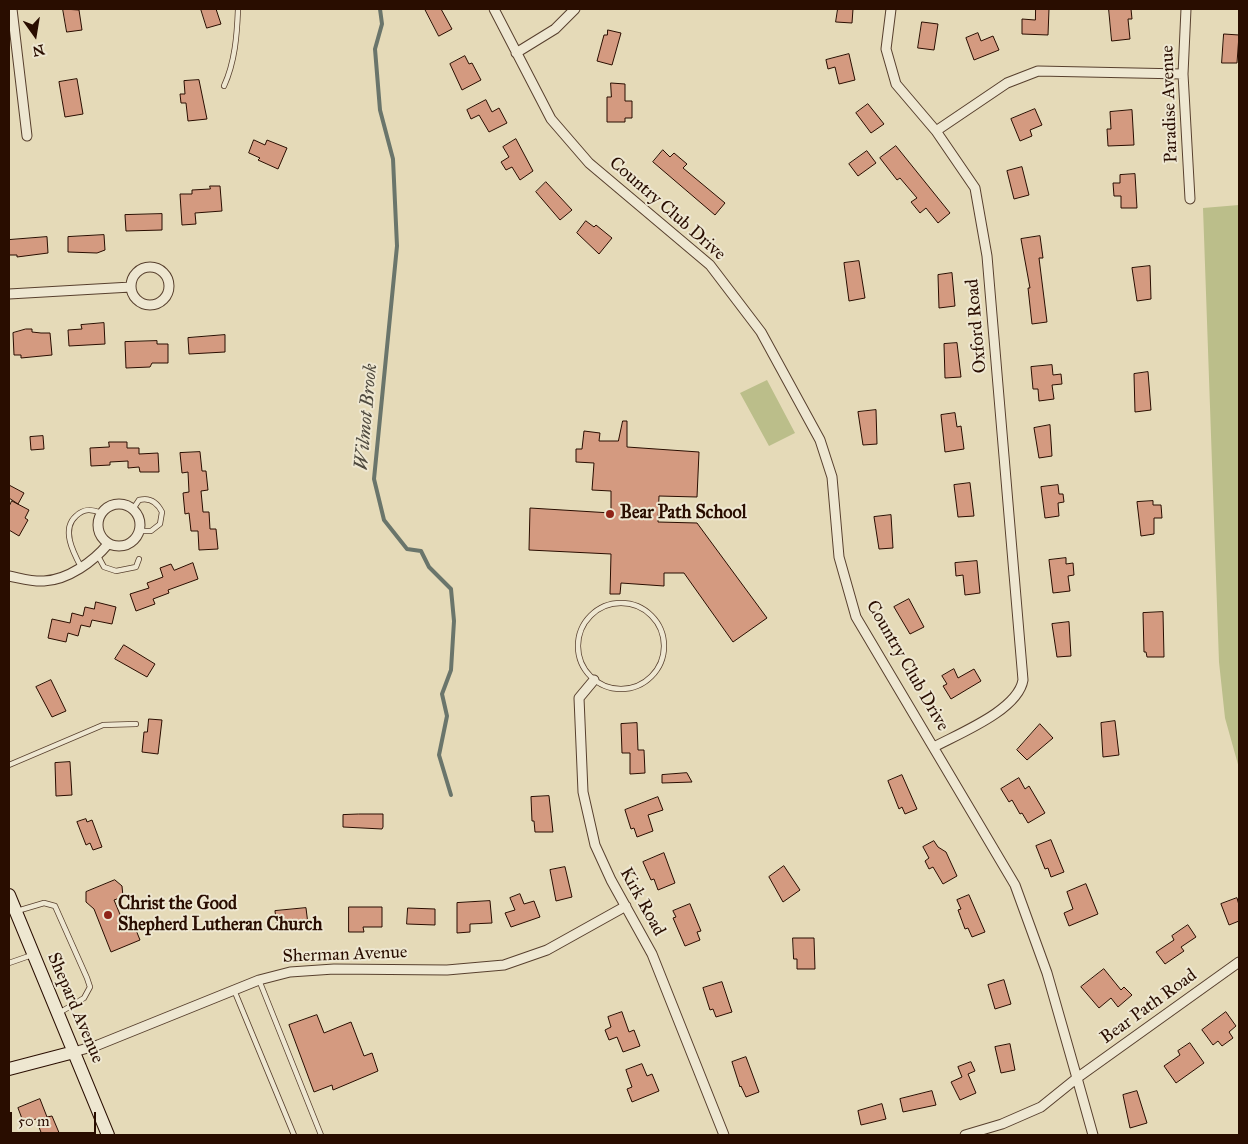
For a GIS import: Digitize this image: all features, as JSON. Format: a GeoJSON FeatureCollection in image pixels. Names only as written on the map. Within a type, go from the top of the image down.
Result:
{"type":"FeatureCollection","features":[{"type":"Feature","properties":{"kind":"main road","name":"Shepard Avenue"},"geometry":{"type":"LineString","coordinates":[[9,895],[13,911],[33,954],[108,1135]]}},
{"type":"Feature","properties":{"kind":"main road","name":"Sherman Avenue"},"geometry":{"type":"LineString","coordinates":[[9,1069],[74,1052]]}},
{"type":"Feature","properties":{"kind":"street"},"geometry":{"type":"LineString","coordinates":[[12,9],[27,136]]}},
{"type":"Feature","properties":{"kind":"street","name":"Country Club Drive"},"geometry":{"type":"LineString","coordinates":[[494,9],[551,119],[589,163],[710,265],[761,332],[823,449],[832,477],[839,558],[856,616],[1015,885],[1047,973],[1077,1078]]}},
{"type":"Feature","properties":{"kind":"street"},"geometry":{"type":"LineString","coordinates":[[516,52],[556,29],[575,9]]}},
{"type":"Feature","properties":{"kind":"street","name":"Oxford Road"},"geometry":{"type":"LineString","coordinates":[[891,9],[886,48],[896,84],[936,131],[975,188],[987,256],[1023,680],[1018,694],[1006,707],[934,747]]}},
{"type":"Feature","properties":{"kind":"street","name":"Paradise Avenue"},"geometry":{"type":"LineString","coordinates":[[1186,9],[1183,74],[1190,198]]}},
{"type":"Feature","properties":{"kind":"street"},"geometry":{"type":"LineString","coordinates":[[936,131],[1007,83],[1038,71],[1183,74]]}},
{"type":"Feature","properties":{"kind":"street"},"geometry":{"type":"LineString","coordinates":[[150,267],[164,274],[169,287],[163,299],[149,305],[136,300],[130,288],[136,273],[150,267]]}},
{"type":"Feature","properties":{"kind":"street"},"geometry":{"type":"LineString","coordinates":[[9,294],[130,288]]}},
{"type":"Feature","properties":{"kind":"street"},"geometry":{"type":"LineString","coordinates":[[120,504],[133,509],[140,519],[140,531],[137,537],[121,547],[108,544],[99,533],[98,526],[101,513],[106,508],[120,504]]}},
{"type":"Feature","properties":{"kind":"street"},"geometry":{"type":"LineString","coordinates":[[9,576],[45,581],[69,574],[98,556],[108,544]]}},
{"type":"Feature","properties":{"kind":"street","name":"Kirk Road"},"geometry":{"type":"LineString","coordinates":[[594,680],[579,698],[582,792],[595,845],[658,969],[724,1135]]}},
{"type":"Feature","properties":{"kind":"street","name":"Sherman Avenue"},"geometry":{"type":"LineString","coordinates":[[74,1052],[98,1045],[259,980],[302,970],[446,970],[504,965],[547,950],[626,906]]}},
{"type":"Feature","properties":{"kind":"street","name":"Bear Path Road"},"geometry":{"type":"LineString","coordinates":[[965,1135],[1002,1124],[1041,1107],[1077,1078],[1239,962]]}},
{"type":"Feature","properties":{"kind":"street"},"geometry":{"type":"LineString","coordinates":[[1077,1078],[1093,1135]]}},
{"type":"Feature","properties":{"kind":"lane"},"geometry":{"type":"LineString","coordinates":[[224,86],[231,71],[237,32],[238,9]]}},
{"type":"Feature","properties":{"kind":"lane"},"geometry":{"type":"LineString","coordinates":[[133,509],[139,500],[146,498],[153,501],[162,512],[160,524],[151,531],[140,531]]}},
{"type":"Feature","properties":{"kind":"lane"},"geometry":{"type":"LineString","coordinates":[[80,567],[71,545],[68,527],[71,520],[80,512],[94,510],[101,513]]}},
{"type":"Feature","properties":{"kind":"lane"},"geometry":{"type":"LineString","coordinates":[[98,556],[104,567],[116,571],[136,566],[139,559]]}},
{"type":"Feature","properties":{"kind":"lane"},"geometry":{"type":"LineString","coordinates":[[622,603],[635,606],[647,612],[657,623],[663,637],[664,652],[659,666],[650,678],[637,686],[615,688],[594,680],[585,670],[579,652],[580,632],[587,620],[596,611],[609,605],[622,603]]}},
{"type":"Feature","properties":{"kind":"lane"},"geometry":{"type":"LineString","coordinates":[[9,765],[103,725],[136,724]]}},
{"type":"Feature","properties":{"kind":"lane"},"geometry":{"type":"LineString","coordinates":[[13,911],[44,903],[55,906],[87,978],[90,987],[84,998],[71,1008],[57,1013]]}},
{"type":"Feature","properties":{"kind":"lane"},"geometry":{"type":"LineString","coordinates":[[9,963],[33,954]]}},
{"type":"Feature","properties":{"kind":"lane"},"geometry":{"type":"LineString","coordinates":[[259,980],[321,1135]]}},
{"type":"Feature","properties":{"kind":"lane"},"geometry":{"type":"LineString","coordinates":[[234,990],[294,1135]]}},
{"type":"Feature","properties":{"kind":"green space"},"geometry":{"type":"Polygon","coordinates":[[[1239,205],[1239,768],[1225,718],[1219,662],[1203,208],[1239,205]]]}},
{"type":"Feature","properties":{"kind":"green space"},"geometry":{"type":"Polygon","coordinates":[[[767,380],[795,433],[769,446],[740,393],[767,380]]]}},
{"type":"Feature","properties":{"kind":"building"},"geometry":{"type":"Polygon","coordinates":[[[63,9],[79,10],[82,30],[67,32],[63,9]]]}},
{"type":"Feature","properties":{"kind":"building"},"geometry":{"type":"Polygon","coordinates":[[[201,9],[216,9],[221,24],[207,28],[201,9]]]}},
{"type":"Feature","properties":{"kind":"building"},"geometry":{"type":"Polygon","coordinates":[[[425,9],[441,9],[452,29],[439,36],[425,9]]]}},
{"type":"Feature","properties":{"kind":"building"},"geometry":{"type":"Polygon","coordinates":[[[838,9],[853,9],[852,23],[836,22],[838,9]]]}},
{"type":"Feature","properties":{"kind":"building"},"geometry":{"type":"Polygon","coordinates":[[[1036,9],[1049,9],[1048,35],[1022,34],[1022,19],[1035,20],[1036,9]]]}},
{"type":"Feature","properties":{"kind":"building"},"geometry":{"type":"Polygon","coordinates":[[[1109,9],[1131,9],[1132,19],[1128,19],[1130,39],[1112,41],[1109,9]]]}},
{"type":"Feature","properties":{"kind":"building"},"geometry":{"type":"Polygon","coordinates":[[[922,22],[938,24],[934,50],[918,48],[922,22]]]}},
{"type":"Feature","properties":{"kind":"building"},"geometry":{"type":"Polygon","coordinates":[[[608,30],[621,33],[612,65],[597,61],[604,35],[607,35],[608,30]]]}},
{"type":"Feature","properties":{"kind":"building"},"geometry":{"type":"Polygon","coordinates":[[[978,33],[981,41],[993,36],[999,50],[974,60],[966,38],[978,33]]]}},
{"type":"Feature","properties":{"kind":"building"},"geometry":{"type":"Polygon","coordinates":[[[1224,34],[1239,35],[1237,63],[1222,63],[1224,34]]]}},
{"type":"Feature","properties":{"kind":"building"},"geometry":{"type":"Polygon","coordinates":[[[849,54],[855,80],[839,84],[835,67],[828,69],[826,60],[849,54]]]}},
{"type":"Feature","properties":{"kind":"building"},"geometry":{"type":"Polygon","coordinates":[[[465,56],[469,64],[472,63],[481,80],[462,90],[450,64],[465,56]]]}},
{"type":"Feature","properties":{"kind":"building"},"geometry":{"type":"Polygon","coordinates":[[[77,79],[83,114],[65,117],[59,82],[77,79]]]}},
{"type":"Feature","properties":{"kind":"building"},"geometry":{"type":"Polygon","coordinates":[[[199,80],[207,119],[188,121],[186,103],[181,103],[180,94],[185,94],[184,81],[199,80]]]}},
{"type":"Feature","properties":{"kind":"building"},"geometry":{"type":"Polygon","coordinates":[[[611,83],[625,84],[625,101],[632,101],[632,118],[625,118],[625,122],[607,122],[607,97],[611,97],[611,83]]]}},
{"type":"Feature","properties":{"kind":"building"},"geometry":{"type":"Polygon","coordinates":[[[486,100],[492,112],[499,108],[507,123],[489,132],[479,115],[471,119],[467,110],[486,100]]]}},
{"type":"Feature","properties":{"kind":"building"},"geometry":{"type":"Polygon","coordinates":[[[868,104],[884,124],[871,133],[856,113],[868,104]]]}},
{"type":"Feature","properties":{"kind":"building"},"geometry":{"type":"Polygon","coordinates":[[[1035,109],[1042,125],[1030,130],[1032,136],[1020,141],[1011,119],[1035,109]]]}},
{"type":"Feature","properties":{"kind":"building"},"geometry":{"type":"Polygon","coordinates":[[[1132,110],[1134,145],[1108,146],[1107,129],[1111,129],[1110,112],[1132,110]]]}},
{"type":"Feature","properties":{"kind":"building"},"geometry":{"type":"Polygon","coordinates":[[[516,139],[533,171],[520,180],[512,167],[506,170],[501,162],[509,157],[503,147],[516,139]]]}},
{"type":"Feature","properties":{"kind":"building"},"geometry":{"type":"Polygon","coordinates":[[[254,140],[265,145],[267,140],[287,148],[278,169],[258,160],[260,158],[249,153],[254,140]]]}},
{"type":"Feature","properties":{"kind":"building"},"geometry":{"type":"Polygon","coordinates":[[[896,146],[950,213],[938,223],[926,208],[920,213],[911,202],[917,198],[900,178],[897,180],[880,158],[896,146]]]}},
{"type":"Feature","properties":{"kind":"building"},"geometry":{"type":"Polygon","coordinates":[[[663,150],[670,157],[674,153],[687,164],[683,168],[725,203],[715,215],[653,162],[663,150]]]}},
{"type":"Feature","properties":{"kind":"building"},"geometry":{"type":"Polygon","coordinates":[[[867,151],[876,163],[858,176],[849,164],[867,151]]]}},
{"type":"Feature","properties":{"kind":"building"},"geometry":{"type":"Polygon","coordinates":[[[1022,167],[1029,195],[1014,199],[1007,171],[1022,167]]]}},
{"type":"Feature","properties":{"kind":"building"},"geometry":{"type":"Polygon","coordinates":[[[1135,174],[1137,208],[1121,208],[1121,196],[1114,196],[1113,183],[1120,183],[1120,175],[1135,174]]]}},
{"type":"Feature","properties":{"kind":"building"},"geometry":{"type":"Polygon","coordinates":[[[546,182],[572,210],[560,220],[536,192],[546,182]]]}},
{"type":"Feature","properties":{"kind":"building"},"geometry":{"type":"Polygon","coordinates":[[[210,186],[220,186],[222,211],[195,213],[196,224],[182,225],[180,194],[192,194],[192,190],[210,189],[210,186]]]}},
{"type":"Feature","properties":{"kind":"building"},"geometry":{"type":"Polygon","coordinates":[[[162,214],[162,230],[126,231],[125,215],[162,214]]]}},
{"type":"Feature","properties":{"kind":"building"},"geometry":{"type":"Polygon","coordinates":[[[586,221],[594,227],[596,225],[612,238],[599,254],[577,233],[586,221]]]}},
{"type":"Feature","properties":{"kind":"building"},"geometry":{"type":"Polygon","coordinates":[[[104,235],[105,250],[97,253],[68,252],[68,237],[104,235]]]}},
{"type":"Feature","properties":{"kind":"building"},"geometry":{"type":"Polygon","coordinates":[[[1040,236],[1043,258],[1039,258],[1047,322],[1032,324],[1028,288],[1030,288],[1021,239],[1040,236]]]}},
{"type":"Feature","properties":{"kind":"building"},"geometry":{"type":"Polygon","coordinates":[[[47,237],[48,253],[17,257],[17,255],[9,255],[9,240],[47,237]]]}},
{"type":"Feature","properties":{"kind":"building"},"geometry":{"type":"Polygon","coordinates":[[[859,261],[865,298],[849,301],[844,263],[859,261]]]}},
{"type":"Feature","properties":{"kind":"building"},"geometry":{"type":"Polygon","coordinates":[[[1150,266],[1151,299],[1137,301],[1132,268],[1150,266]]]}},
{"type":"Feature","properties":{"kind":"building"},"geometry":{"type":"Polygon","coordinates":[[[952,273],[955,306],[939,308],[938,275],[952,273]]]}},
{"type":"Feature","properties":{"kind":"building"},"geometry":{"type":"Polygon","coordinates":[[[104,323],[105,344],[69,346],[68,330],[82,329],[81,325],[104,323]]]}},
{"type":"Feature","properties":{"kind":"building"},"geometry":{"type":"Polygon","coordinates":[[[32,329],[32,332],[50,333],[52,355],[21,358],[21,355],[14,355],[13,333],[32,329]]]}},
{"type":"Feature","properties":{"kind":"building"},"geometry":{"type":"Polygon","coordinates":[[[225,335],[225,352],[189,354],[188,338],[225,335]]]}},
{"type":"Feature","properties":{"kind":"building"},"geometry":{"type":"Polygon","coordinates":[[[157,341],[157,344],[168,344],[168,363],[152,363],[150,367],[126,368],[125,342],[157,341]]]}},
{"type":"Feature","properties":{"kind":"building"},"geometry":{"type":"Polygon","coordinates":[[[957,343],[961,377],[945,378],[944,344],[957,343]]]}},
{"type":"Feature","properties":{"kind":"building"},"geometry":{"type":"Polygon","coordinates":[[[1052,365],[1053,375],[1061,374],[1062,384],[1052,385],[1054,399],[1039,401],[1038,389],[1033,389],[1031,367],[1052,365]]]}},
{"type":"Feature","properties":{"kind":"building"},"geometry":{"type":"Polygon","coordinates":[[[1148,372],[1151,410],[1135,412],[1134,374],[1148,372]]]}},
{"type":"Feature","properties":{"kind":"building"},"geometry":{"type":"Polygon","coordinates":[[[876,410],[877,444],[863,445],[858,412],[876,410]]]}},
{"type":"Feature","properties":{"kind":"building"},"geometry":{"type":"Polygon","coordinates":[[[955,413],[957,427],[961,426],[964,449],[945,452],[941,415],[955,413]]]}},
{"type":"Feature","properties":{"kind":"building","name":"Bear Path School"},"geometry":{"type":"Polygon","coordinates":[[[623,421],[627,421],[627,447],[699,452],[697,497],[659,496],[658,522],[697,523],[767,618],[733,642],[684,573],[664,573],[664,586],[621,583],[620,594],[610,594],[611,554],[529,550],[530,508],[611,513],[611,491],[592,490],[594,463],[576,462],[576,449],[582,449],[584,431],[600,433],[599,441],[618,441],[623,421]]]}},
{"type":"Feature","properties":{"kind":"building"},"geometry":{"type":"Polygon","coordinates":[[[1050,425],[1052,456],[1039,458],[1034,428],[1050,425]]]}},
{"type":"Feature","properties":{"kind":"building"},"geometry":{"type":"Polygon","coordinates":[[[43,436],[44,449],[31,450],[30,437],[43,436]]]}},
{"type":"Feature","properties":{"kind":"building"},"geometry":{"type":"Polygon","coordinates":[[[109,442],[127,442],[127,448],[139,448],[139,454],[158,453],[159,472],[140,472],[139,467],[128,468],[128,461],[110,462],[110,465],[91,466],[90,448],[109,447],[109,442]]]}},
{"type":"Feature","properties":{"kind":"building"},"geometry":{"type":"Polygon","coordinates":[[[200,452],[202,471],[206,471],[208,490],[201,491],[203,512],[209,512],[210,529],[216,529],[218,549],[199,550],[198,531],[191,531],[189,513],[185,514],[183,493],[189,492],[188,472],[182,473],[180,453],[200,452]]]}},
{"type":"Feature","properties":{"kind":"building"},"geometry":{"type":"Polygon","coordinates":[[[970,483],[974,516],[958,517],[954,485],[970,483]]]}},
{"type":"Feature","properties":{"kind":"building"},"geometry":{"type":"Polygon","coordinates":[[[9,485],[24,493],[18,504],[9,498],[9,485]]]}},
{"type":"Feature","properties":{"kind":"building"},"geometry":{"type":"Polygon","coordinates":[[[1058,485],[1059,494],[1063,494],[1064,502],[1058,503],[1059,516],[1045,518],[1041,487],[1058,485]]]}},
{"type":"Feature","properties":{"kind":"building"},"geometry":{"type":"Polygon","coordinates":[[[12,501],[29,510],[25,518],[28,520],[19,536],[9,530],[9,507],[12,501]]]}},
{"type":"Feature","properties":{"kind":"building"},"geometry":{"type":"Polygon","coordinates":[[[1153,501],[1153,505],[1161,505],[1162,518],[1154,518],[1154,534],[1141,536],[1137,502],[1153,501]]]}},
{"type":"Feature","properties":{"kind":"building"},"geometry":{"type":"Polygon","coordinates":[[[891,515],[893,548],[879,549],[874,517],[891,515]]]}},
{"type":"Feature","properties":{"kind":"building"},"geometry":{"type":"Polygon","coordinates":[[[1066,558],[1066,564],[1073,563],[1074,575],[1068,576],[1070,591],[1053,593],[1049,560],[1066,558]]]}},
{"type":"Feature","properties":{"kind":"building"},"geometry":{"type":"Polygon","coordinates":[[[977,561],[980,593],[965,595],[963,575],[956,576],[955,563],[977,561]]]}},
{"type":"Feature","properties":{"kind":"building"},"geometry":{"type":"Polygon","coordinates":[[[193,563],[198,579],[168,590],[169,593],[153,599],[155,604],[136,611],[130,594],[149,588],[147,583],[163,577],[160,568],[171,564],[174,570],[193,563]]]}},
{"type":"Feature","properties":{"kind":"building"},"geometry":{"type":"Polygon","coordinates":[[[909,599],[924,627],[910,634],[894,607],[909,599]]]}},
{"type":"Feature","properties":{"kind":"building"},"geometry":{"type":"Polygon","coordinates":[[[96,602],[116,607],[112,624],[92,620],[90,627],[81,625],[78,636],[68,633],[66,642],[48,638],[52,619],[70,623],[72,613],[83,616],[85,607],[94,609],[96,602]]]}},
{"type":"Feature","properties":{"kind":"building"},"geometry":{"type":"Polygon","coordinates":[[[1163,612],[1164,657],[1147,657],[1146,652],[1144,652],[1143,613],[1163,612]]]}},
{"type":"Feature","properties":{"kind":"building"},"geometry":{"type":"Polygon","coordinates":[[[1069,622],[1071,656],[1057,657],[1052,624],[1069,622]]]}},
{"type":"Feature","properties":{"kind":"building"},"geometry":{"type":"Polygon","coordinates":[[[124,645],[155,664],[147,677],[115,659],[124,645]]]}},
{"type":"Feature","properties":{"kind":"building"},"geometry":{"type":"Polygon","coordinates":[[[954,669],[958,678],[974,669],[981,681],[951,699],[943,686],[947,684],[942,676],[954,669]]]}},
{"type":"Feature","properties":{"kind":"building"},"geometry":{"type":"Polygon","coordinates":[[[51,680],[66,711],[52,717],[36,687],[51,680]]]}},
{"type":"Feature","properties":{"kind":"building"},"geometry":{"type":"Polygon","coordinates":[[[149,719],[162,720],[158,754],[142,752],[144,732],[147,732],[149,719]]]}},
{"type":"Feature","properties":{"kind":"building"},"geometry":{"type":"Polygon","coordinates":[[[1115,721],[1119,755],[1103,757],[1101,723],[1115,721]]]}},
{"type":"Feature","properties":{"kind":"building"},"geometry":{"type":"Polygon","coordinates":[[[637,723],[638,750],[644,750],[645,773],[630,774],[630,753],[622,753],[621,724],[637,723]]]}},
{"type":"Feature","properties":{"kind":"building"},"geometry":{"type":"Polygon","coordinates":[[[1040,724],[1053,738],[1027,760],[1017,750],[1040,724]]]}},
{"type":"Feature","properties":{"kind":"building"},"geometry":{"type":"Polygon","coordinates":[[[70,762],[72,795],[56,796],[55,763],[70,762]]]}},
{"type":"Feature","properties":{"kind":"building"},"geometry":{"type":"Polygon","coordinates":[[[687,773],[692,782],[662,783],[662,775],[687,773]]]}},
{"type":"Feature","properties":{"kind":"building"},"geometry":{"type":"Polygon","coordinates":[[[902,775],[917,809],[905,814],[902,807],[899,809],[888,781],[902,775]]]}},
{"type":"Feature","properties":{"kind":"building"},"geometry":{"type":"Polygon","coordinates":[[[1019,778],[1025,789],[1029,786],[1045,813],[1028,823],[1012,800],[1009,802],[1001,789],[1019,778]]]}},
{"type":"Feature","properties":{"kind":"building"},"geometry":{"type":"Polygon","coordinates":[[[549,796],[553,832],[535,832],[534,821],[532,821],[531,797],[549,796]]]}},
{"type":"Feature","properties":{"kind":"building"},"geometry":{"type":"Polygon","coordinates":[[[658,797],[663,810],[648,815],[653,831],[637,837],[634,828],[631,829],[625,810],[658,797]]]}},
{"type":"Feature","properties":{"kind":"building"},"geometry":{"type":"Polygon","coordinates":[[[383,814],[382,829],[343,827],[343,815],[383,814]]]}},
{"type":"Feature","properties":{"kind":"building"},"geometry":{"type":"Polygon","coordinates":[[[86,819],[87,822],[92,820],[102,847],[93,850],[90,843],[86,845],[77,822],[86,819]]]}},
{"type":"Feature","properties":{"kind":"building"},"geometry":{"type":"Polygon","coordinates":[[[1051,840],[1064,872],[1051,877],[1048,868],[1045,869],[1036,846],[1051,840]]]}},
{"type":"Feature","properties":{"kind":"building"},"geometry":{"type":"Polygon","coordinates":[[[934,841],[938,847],[946,852],[957,876],[943,884],[933,867],[929,869],[925,861],[929,858],[923,847],[934,841]]]}},
{"type":"Feature","properties":{"kind":"building"},"geometry":{"type":"Polygon","coordinates":[[[664,853],[675,883],[658,890],[654,879],[651,880],[643,862],[664,853]]]}},
{"type":"Feature","properties":{"kind":"building"},"geometry":{"type":"Polygon","coordinates":[[[784,866],[800,890],[783,902],[769,877],[784,866]]]}},
{"type":"Feature","properties":{"kind":"building"},"geometry":{"type":"Polygon","coordinates":[[[565,867],[572,897],[556,901],[550,870],[565,867]]]}},
{"type":"Feature","properties":{"kind":"building","name":"Christ the Good Shepherd Lutheran Church"},"geometry":{"type":"Polygon","coordinates":[[[115,880],[122,886],[123,897],[114,900],[124,924],[132,920],[140,940],[111,952],[94,909],[86,902],[86,892],[115,880]]]}},
{"type":"Feature","properties":{"kind":"building"},"geometry":{"type":"Polygon","coordinates":[[[1086,884],[1098,914],[1069,926],[1064,913],[1073,909],[1067,892],[1086,884]]]}},
{"type":"Feature","properties":{"kind":"building"},"geometry":{"type":"Polygon","coordinates":[[[520,894],[524,904],[534,901],[540,917],[511,927],[505,913],[515,910],[510,898],[520,894]]]}},
{"type":"Feature","properties":{"kind":"building"},"geometry":{"type":"Polygon","coordinates":[[[969,895],[985,932],[972,937],[968,928],[965,929],[958,910],[961,909],[957,900],[969,895]]]}},
{"type":"Feature","properties":{"kind":"building"},"geometry":{"type":"Polygon","coordinates":[[[1237,898],[1239,921],[1229,925],[1221,904],[1237,898]]]}},
{"type":"Feature","properties":{"kind":"building"},"geometry":{"type":"Polygon","coordinates":[[[490,901],[492,923],[470,924],[470,932],[457,933],[457,903],[490,901]]]}},
{"type":"Feature","properties":{"kind":"building"},"geometry":{"type":"Polygon","coordinates":[[[690,904],[701,931],[697,932],[700,940],[685,946],[673,918],[676,917],[673,911],[690,904]]]}},
{"type":"Feature","properties":{"kind":"building"},"geometry":{"type":"Polygon","coordinates":[[[349,907],[382,907],[382,927],[363,927],[364,932],[349,932],[349,907]]]}},
{"type":"Feature","properties":{"kind":"building"},"geometry":{"type":"Polygon","coordinates":[[[306,908],[308,924],[286,926],[286,929],[277,929],[275,911],[306,908]]]}},
{"type":"Feature","properties":{"kind":"building"},"geometry":{"type":"Polygon","coordinates":[[[408,908],[435,909],[435,925],[407,924],[408,908]]]}},
{"type":"Feature","properties":{"kind":"building"},"geometry":{"type":"Polygon","coordinates":[[[1188,925],[1196,937],[1181,947],[1184,951],[1165,964],[1156,952],[1174,940],[1172,936],[1188,925]]]}},
{"type":"Feature","properties":{"kind":"building"},"geometry":{"type":"Polygon","coordinates":[[[793,938],[814,938],[815,969],[797,969],[797,959],[794,959],[793,938]]]}},
{"type":"Feature","properties":{"kind":"building"},"geometry":{"type":"Polygon","coordinates":[[[1104,969],[1121,990],[1124,987],[1132,995],[1118,1007],[1111,998],[1099,1008],[1081,987],[1104,969]]]}},
{"type":"Feature","properties":{"kind":"building"},"geometry":{"type":"Polygon","coordinates":[[[1004,980],[1011,1004],[995,1009],[988,985],[1004,980]]]}},
{"type":"Feature","properties":{"kind":"building"},"geometry":{"type":"Polygon","coordinates":[[[722,982],[732,1012],[716,1017],[713,1009],[710,1010],[703,988],[722,982]]]}},
{"type":"Feature","properties":{"kind":"building"},"geometry":{"type":"Polygon","coordinates":[[[622,1012],[629,1032],[634,1030],[640,1046],[623,1052],[617,1037],[609,1040],[605,1030],[611,1027],[608,1017],[622,1012]]]}},
{"type":"Feature","properties":{"kind":"building"},"geometry":{"type":"Polygon","coordinates":[[[1226,1012],[1236,1026],[1229,1032],[1233,1038],[1222,1046],[1218,1041],[1213,1045],[1202,1030],[1226,1012]]]}},
{"type":"Feature","properties":{"kind":"building"},"geometry":{"type":"Polygon","coordinates":[[[317,1015],[324,1033],[351,1022],[364,1056],[372,1053],[378,1071],[333,1090],[332,1085],[314,1092],[289,1025],[317,1015]]]}},
{"type":"Feature","properties":{"kind":"building"},"geometry":{"type":"Polygon","coordinates":[[[1190,1043],[1204,1063],[1176,1083],[1164,1066],[1180,1055],[1178,1051],[1190,1043]]]}},
{"type":"Feature","properties":{"kind":"building"},"geometry":{"type":"Polygon","coordinates":[[[1010,1044],[1015,1070],[1001,1073],[995,1047],[1010,1044]]]}},
{"type":"Feature","properties":{"kind":"building"},"geometry":{"type":"Polygon","coordinates":[[[746,1057],[759,1092],[746,1097],[740,1087],[732,1062],[746,1057]]]}},
{"type":"Feature","properties":{"kind":"building"},"geometry":{"type":"Polygon","coordinates":[[[971,1062],[975,1071],[968,1074],[976,1093],[960,1100],[951,1082],[962,1077],[958,1067],[971,1062]]]}},
{"type":"Feature","properties":{"kind":"building"},"geometry":{"type":"Polygon","coordinates":[[[642,1064],[647,1076],[652,1074],[659,1091],[632,1102],[627,1089],[632,1087],[626,1070],[642,1064]]]}},
{"type":"Feature","properties":{"kind":"building"},"geometry":{"type":"Polygon","coordinates":[[[932,1091],[936,1105],[903,1112],[900,1099],[932,1091]]]}},
{"type":"Feature","properties":{"kind":"building"},"geometry":{"type":"Polygon","coordinates":[[[1137,1091],[1147,1123],[1130,1128],[1123,1095],[1137,1091]]]}},
{"type":"Feature","properties":{"kind":"building"},"geometry":{"type":"Polygon","coordinates":[[[40,1099],[47,1117],[52,1116],[60,1135],[42,1135],[36,1119],[24,1124],[18,1108],[40,1099]]]}},
{"type":"Feature","properties":{"kind":"building"},"geometry":{"type":"Polygon","coordinates":[[[882,1104],[886,1119],[861,1125],[858,1111],[882,1104]]]}},
{"type":"Feature","properties":{"kind":"waterway","name":"Wilmot Brook"},"geometry":{"type":"LineString","coordinates":[[380,9],[382,24],[375,49],[380,110],[393,159],[397,246],[374,479],[384,520],[407,549],[421,551],[429,567],[451,589],[454,621],[451,670],[442,694],[447,716],[439,755],[451,795]]}},
{"type":"Feature","properties":{"kind":"place","name":"Bear Path School"},"geometry":{"type":"Point","coordinates":[610,514]}},
{"type":"Feature","properties":{"kind":"place","name":"Christ the Good Shepherd Lutheran Church"},"geometry":{"type":"Point","coordinates":[108,915]}}]}
